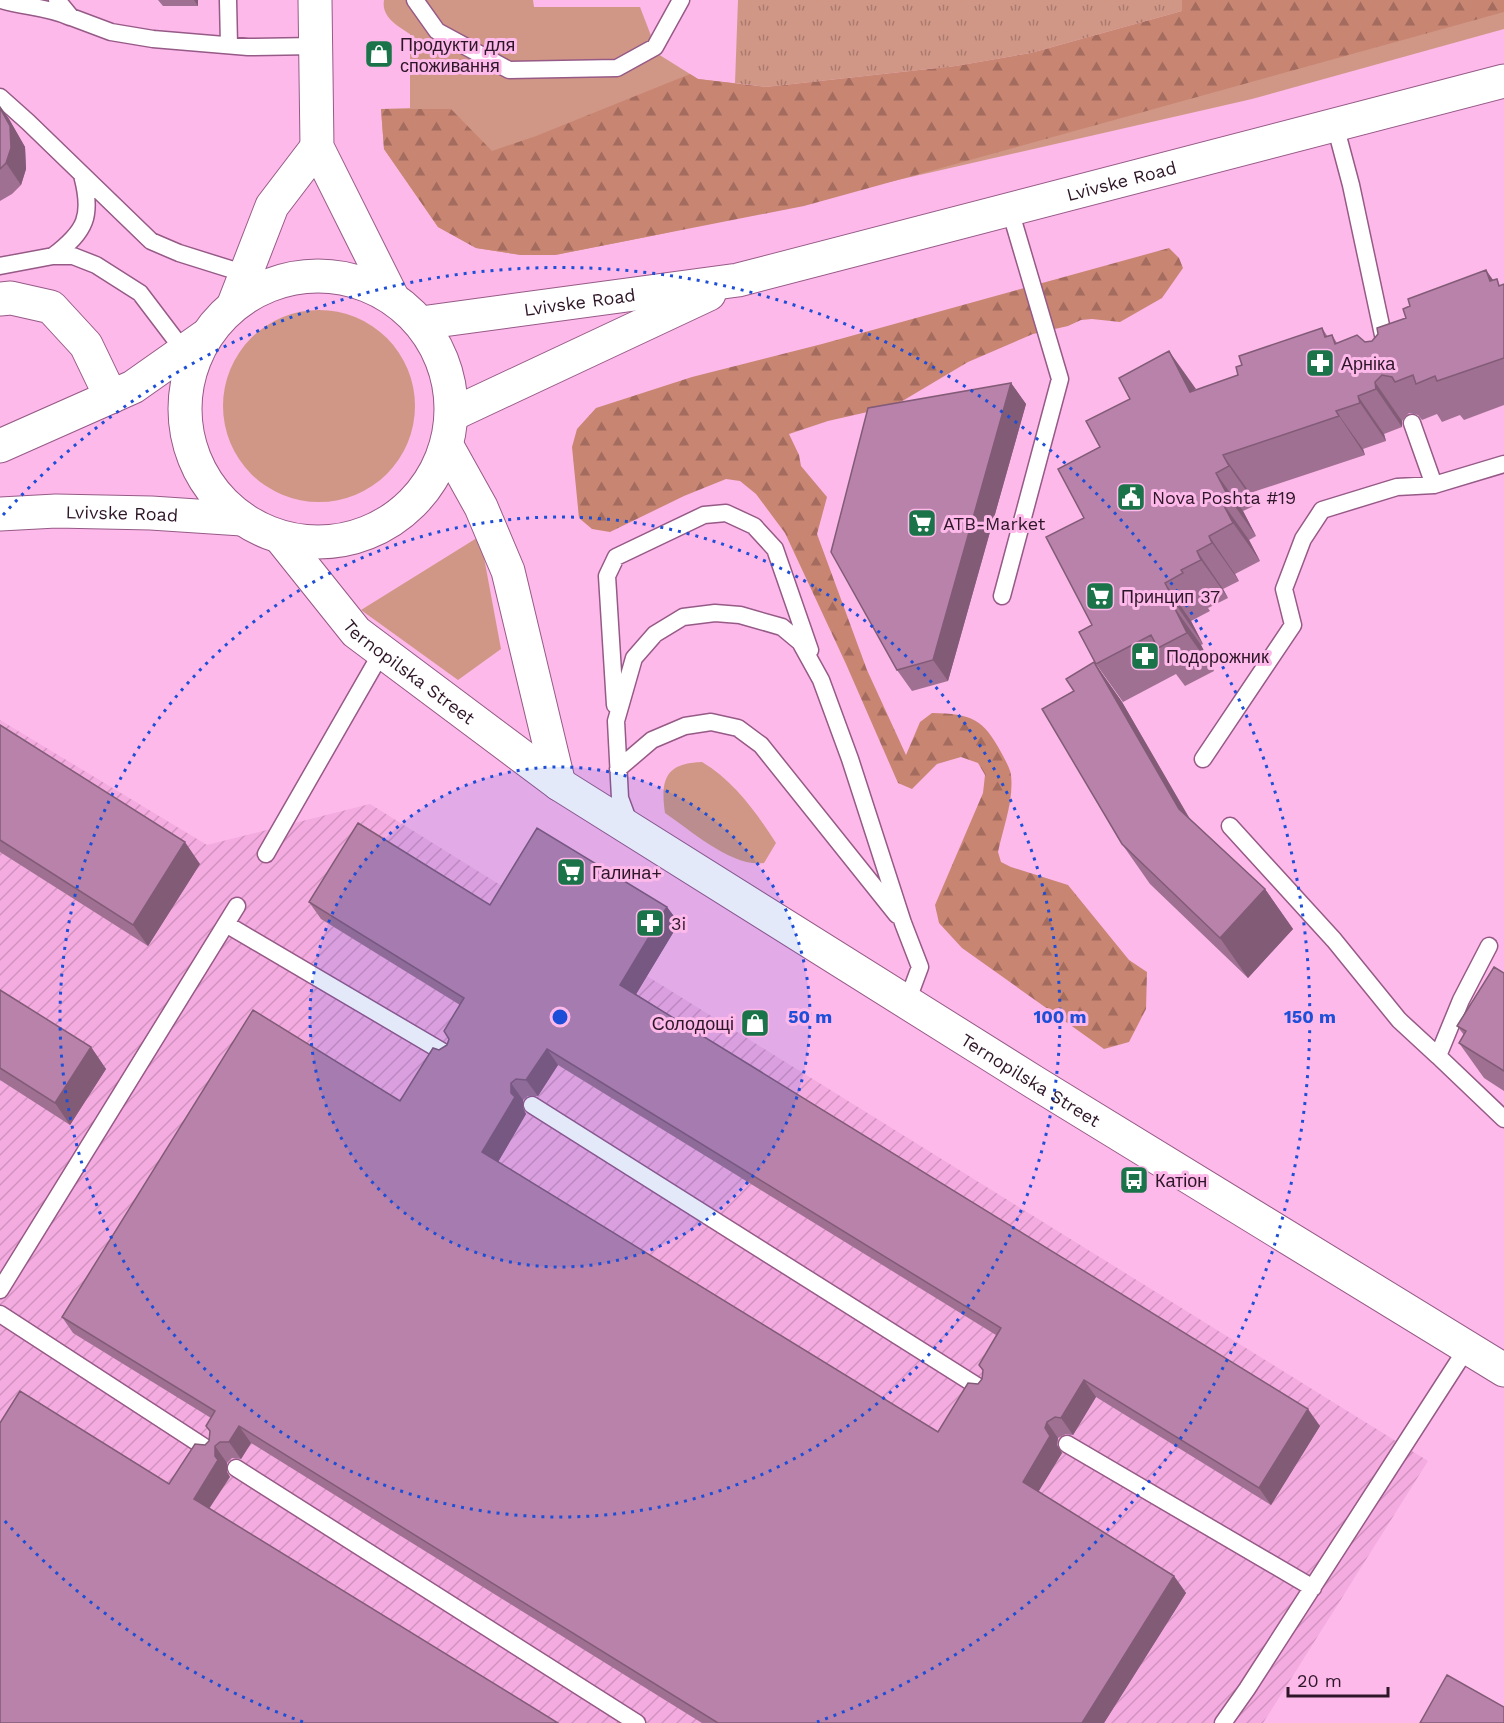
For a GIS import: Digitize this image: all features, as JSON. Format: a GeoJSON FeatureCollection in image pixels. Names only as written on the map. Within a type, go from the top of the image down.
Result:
{"type":"FeatureCollection","features":[{"type":"Feature","properties":{"kind":"main road"},"geometry":{"type":"LineString","coordinates":[[315,0],[317,147],[392,297]]}},
{"type":"Feature","properties":{"kind":"main road","name":"Lvivske Road"},"geometry":{"type":"LineString","coordinates":[[421,323],[738,280],[1504,81]]}},
{"type":"Feature","properties":{"kind":"main road"},"geometry":{"type":"LineString","coordinates":[[234,304],[272,206],[317,147]]}},
{"type":"Feature","properties":{"kind":"main road"},"geometry":{"type":"LineString","coordinates":[[0,446],[133,387],[195,343],[234,304],[270,283],[312,275],[354,280],[392,297],[421,323],[443,360],[453,414],[447,446],[429,483],[400,515],[363,535],[322,542],[280,537],[242,519],[212,491],[192,454],[183,414],[188,373],[195,343]]}},
{"type":"Feature","properties":{"kind":"main road","name":"Lvivske Road"},"geometry":{"type":"LineString","coordinates":[[453,414],[738,280]]}},
{"type":"Feature","properties":{"kind":"main road"},"geometry":{"type":"LineString","coordinates":[[0,299],[11,298],[51,307],[86,345],[111,397]]}},
{"type":"Feature","properties":{"kind":"main road"},"geometry":{"type":"LineString","coordinates":[[447,446],[481,507],[508,571],[559,784]]}},
{"type":"Feature","properties":{"kind":"main road","name":"Lvivske Road"},"geometry":{"type":"LineString","coordinates":[[0,514],[68,511],[151,513],[242,519]]}},
{"type":"Feature","properties":{"kind":"main road","name":"Ternopilska Street"},"geometry":{"type":"LineString","coordinates":[[280,537],[356,632],[559,784],[632,829],[664,852],[1504,1370]]}},
{"type":"Feature","properties":{"kind":"lane"},"geometry":{"type":"LineString","coordinates":[[1,0],[19,6],[53,10],[111,32],[153,39],[248,47],[315,46]]}},
{"type":"Feature","properties":{"kind":"lane"},"geometry":{"type":"LineString","coordinates":[[57,0],[71,17]]}},
{"type":"Feature","properties":{"kind":"lane"},"geometry":{"type":"LineString","coordinates":[[228,0],[229,45]]}},
{"type":"Feature","properties":{"kind":"lane"},"geometry":{"type":"LineString","coordinates":[[415,0],[437,31],[509,70],[617,68],[655,47],[681,0]]}},
{"type":"Feature","properties":{"kind":"lane"},"geometry":{"type":"LineString","coordinates":[[0,97],[151,241],[179,253],[246,274]]}},
{"type":"Feature","properties":{"kind":"lane"},"geometry":{"type":"LineString","coordinates":[[1335,125],[1351,185],[1390,359]]}},
{"type":"Feature","properties":{"kind":"lane"},"geometry":{"type":"LineString","coordinates":[[53,256],[69,244],[83,226],[87,210],[87,194],[82,174]]}},
{"type":"Feature","properties":{"kind":"lane"},"geometry":{"type":"LineString","coordinates":[[1002,596],[1060,379],[1010,210]]}},
{"type":"Feature","properties":{"kind":"lane"},"geometry":{"type":"LineString","coordinates":[[0,266],[53,256],[73,256],[96,265],[140,293],[195,343]]}},
{"type":"Feature","properties":{"kind":"lane"},"geometry":{"type":"LineString","coordinates":[[1412,423],[1434,484]]}},
{"type":"Feature","properties":{"kind":"lane"},"geometry":{"type":"LineString","coordinates":[[1203,759],[1293,625],[1284,589],[1302,539],[1322,510],[1397,487],[1434,484],[1504,464]]}},
{"type":"Feature","properties":{"kind":"lane"},"geometry":{"type":"LineString","coordinates":[[632,829],[620,798],[607,576],[615,557],[704,515],[726,513],[754,526],[775,549],[850,759],[903,923],[920,967],[907,1002]]}},
{"type":"Feature","properties":{"kind":"lane"},"geometry":{"type":"LineString","coordinates":[[616,721],[634,658],[655,634],[683,618],[715,613],[740,615],[782,627],[800,642],[821,680]]}},
{"type":"Feature","properties":{"kind":"lane"},"geometry":{"type":"LineString","coordinates":[[266,854],[383,650]]}},
{"type":"Feature","properties":{"kind":"lane"},"geometry":{"type":"LineString","coordinates":[[618,769],[652,740],[685,726],[711,722],[738,728],[761,745],[903,923]]}},
{"type":"Feature","properties":{"kind":"lane"},"geometry":{"type":"LineString","coordinates":[[1230,826],[1334,940],[1399,1020],[1504,1119]]}},
{"type":"Feature","properties":{"kind":"lane"},"geometry":{"type":"LineString","coordinates":[[0,1290],[237,906]]}},
{"type":"Feature","properties":{"kind":"lane"},"geometry":{"type":"LineString","coordinates":[[226,924],[450,1056]]}},
{"type":"Feature","properties":{"kind":"lane"},"geometry":{"type":"LineString","coordinates":[[1438,1056],[1461,1000],[1489,946]]}},
{"type":"Feature","properties":{"kind":"lane"},"geometry":{"type":"LineString","coordinates":[[532,1105],[985,1391]]}},
{"type":"Feature","properties":{"kind":"lane"},"geometry":{"type":"LineString","coordinates":[[0,1314],[212,1452]]}},
{"type":"Feature","properties":{"kind":"lane"},"geometry":{"type":"LineString","coordinates":[[1223,1723],[1467,1348]]}},
{"type":"Feature","properties":{"kind":"lane"},"geometry":{"type":"LineString","coordinates":[[1067,1444],[1313,1587]]}},
{"type":"Feature","properties":{"kind":"lane"},"geometry":{"type":"LineString","coordinates":[[236,1468],[637,1723]]}},
{"type":"Feature","properties":{"kind":"shaded area"},"geometry":{"type":"Polygon","coordinates":[[[0,720],[207,845],[370,804],[1428,1461],[1263,1723],[0,1723],[0,720]]]}},
{"type":"Feature","properties":{"kind":"green space"},"geometry":{"type":"Polygon","coordinates":[[[384,0],[533,0],[534,7],[640,7],[658,54],[698,79],[766,87],[956,66],[1031,53],[1182,11],[1182,0],[1504,0],[1504,29],[1252,99],[661,234],[555,255],[521,255],[476,248],[438,227],[384,149],[381,109],[410,108],[410,34],[388,16],[384,0]]]}},
{"type":"Feature","properties":{"kind":"green space"},"geometry":{"type":"Polygon","coordinates":[[[738,0],[1182,0],[1182,11],[1031,53],[956,66],[766,87],[735,83],[738,0]]]}},
{"type":"Feature","properties":{"kind":"green space"},"geometry":{"type":"Polygon","coordinates":[[[1182,0],[1504,0],[1504,12],[804,206],[555,255],[521,255],[476,248],[438,227],[384,149],[381,109],[451,109],[492,151],[536,136],[690,74],[698,79],[766,87],[956,66],[1031,53],[1182,11],[1182,0]]]}},
{"type":"Feature","properties":{"kind":"green space"},"geometry":{"type":"Polygon","coordinates":[[[1169,248],[1179,258],[1183,268],[1162,298],[1120,322],[1081,320],[1068,326],[1033,334],[968,362],[894,406],[828,421],[789,434],[799,455],[801,466],[827,497],[817,534],[867,670],[906,755],[920,722],[932,713],[967,717],[982,725],[995,742],[1011,775],[1010,804],[998,852],[1001,862],[1068,885],[1129,960],[1147,972],[1146,1009],[1129,1042],[1104,1049],[962,948],[939,923],[935,905],[983,793],[985,775],[978,763],[961,757],[937,764],[912,789],[898,783],[785,533],[756,494],[740,481],[726,479],[684,496],[610,532],[592,529],[579,518],[572,447],[577,429],[596,408],[692,377],[822,344],[1169,248]]]}},
{"type":"Feature","properties":{"kind":"green space"},"geometry":{"type":"Polygon","coordinates":[[[310,310],[328,310],[356,317],[387,338],[408,369],[415,406],[408,443],[387,474],[356,495],[328,502],[310,502],[274,491],[245,467],[234,451],[227,434],[223,415],[223,397],[234,361],[258,332],[274,321],[291,314],[310,310]]]}},
{"type":"Feature","properties":{"kind":"green space"},"geometry":{"type":"Polygon","coordinates":[[[480,536],[501,649],[458,680],[361,610],[480,536]]]}},
{"type":"Feature","properties":{"kind":"green space"},"geometry":{"type":"Polygon","coordinates":[[[702,762],[734,788],[776,843],[764,863],[739,860],[726,854],[665,813],[664,791],[668,775],[680,766],[702,762]]]}},
{"type":"Feature","properties":{"kind":"building"},"geometry":{"type":"Polygon","coordinates":[[[0,108],[10,126],[11,148],[6,163],[0,169],[0,108]]]}},
{"type":"Feature","properties":{"kind":"building"},"geometry":{"type":"Polygon","coordinates":[[[1486,270],[1490,281],[1497,279],[1499,286],[1504,284],[1504,358],[1437,381],[1435,376],[1416,384],[1413,375],[1395,382],[1392,377],[1382,375],[1375,382],[1376,389],[1358,396],[1360,403],[1336,411],[1339,416],[1223,455],[1229,466],[1216,473],[1229,498],[1222,502],[1233,523],[1209,536],[1212,543],[1197,551],[1201,560],[1181,570],[1183,573],[1165,583],[1187,633],[1158,648],[1151,635],[1096,664],[1079,632],[1092,625],[1046,537],[1084,518],[1058,469],[1100,447],[1086,421],[1130,399],[1119,378],[1169,351],[1190,392],[1238,375],[1236,367],[1242,365],[1239,356],[1322,328],[1325,337],[1332,335],[1335,344],[1357,335],[1365,342],[1372,341],[1378,334],[1377,328],[1406,318],[1403,309],[1410,306],[1408,299],[1486,270]]]}},
{"type":"Feature","properties":{"kind":"building"},"geometry":{"type":"Polygon","coordinates":[[[1011,383],[933,660],[897,670],[831,552],[868,408],[1011,383]]]}},
{"type":"Feature","properties":{"kind":"building"},"geometry":{"type":"Polygon","coordinates":[[[1094,662],[1179,809],[1265,889],[1220,938],[1122,844],[1042,709],[1074,691],[1066,679],[1094,662]]]}},
{"type":"Feature","properties":{"kind":"building"},"geometry":{"type":"Polygon","coordinates":[[[0,725],[185,842],[133,925],[0,840],[0,725]]]}},
{"type":"Feature","properties":{"kind":"building"},"geometry":{"type":"Polygon","coordinates":[[[358,823],[490,905],[537,828],[667,907],[620,985],[1308,1409],[1259,1488],[1084,1380],[1061,1418],[1055,1417],[1047,1422],[1045,1428],[1050,1436],[1023,1482],[1174,1576],[1082,1723],[718,1723],[239,1426],[229,1442],[220,1442],[215,1446],[215,1456],[218,1460],[194,1499],[558,1723],[0,1723],[0,1423],[20,1391],[169,1484],[195,1444],[205,1445],[209,1441],[210,1431],[206,1426],[215,1411],[62,1317],[253,1010],[400,1101],[433,1048],[439,1050],[447,1045],[449,1039],[444,1031],[464,998],[309,902],[358,823]],[[547,1049],[526,1080],[516,1079],[511,1083],[511,1093],[515,1097],[482,1152],[938,1432],[968,1383],[978,1384],[982,1379],[983,1370],[979,1365],[1001,1328],[547,1049]]]}},
{"type":"Feature","properties":{"kind":"building"},"geometry":{"type":"Polygon","coordinates":[[[1494,967],[1504,973],[1504,1071],[1459,1043],[1466,1031],[1457,1026],[1494,967]]]}},
{"type":"Feature","properties":{"kind":"building"},"geometry":{"type":"Polygon","coordinates":[[[0,990],[91,1047],[55,1103],[0,1068],[0,990]]]}},
{"type":"Feature","properties":{"kind":"building"},"geometry":{"type":"Polygon","coordinates":[[[1447,1675],[1504,1707],[1504,1723],[1420,1723],[1447,1675]]]}},
{"type":"Feature","properties":{"kind":"place","name":"Продукти для споживання"},"geometry":{"type":"Point","coordinates":[379,54]}},
{"type":"Feature","properties":{"kind":"place","name":"Арніка"},"geometry":{"type":"Point","coordinates":[1320,363]}},
{"type":"Feature","properties":{"kind":"place","name":"Nova Poshta #19"},"geometry":{"type":"Point","coordinates":[1131,497]}},
{"type":"Feature","properties":{"kind":"place","name":"ATB-Market"},"geometry":{"type":"Point","coordinates":[922,523]}},
{"type":"Feature","properties":{"kind":"place","name":"Принцип 37"},"geometry":{"type":"Point","coordinates":[1100,596]}},
{"type":"Feature","properties":{"kind":"place","name":"Подорожник"},"geometry":{"type":"Point","coordinates":[1145,656]}},
{"type":"Feature","properties":{"kind":"place","name":"Галина+"},"geometry":{"type":"Point","coordinates":[571,872]}},
{"type":"Feature","properties":{"kind":"place","name":"3i"},"geometry":{"type":"Point","coordinates":[650,923]}},
{"type":"Feature","properties":{"kind":"place","name":"Солодощі"},"geometry":{"type":"Point","coordinates":[755,1023]}},
{"type":"Feature","properties":{"kind":"place","name":"Катіон"},"geometry":{"type":"Point","coordinates":[1134,1180]}}]}
